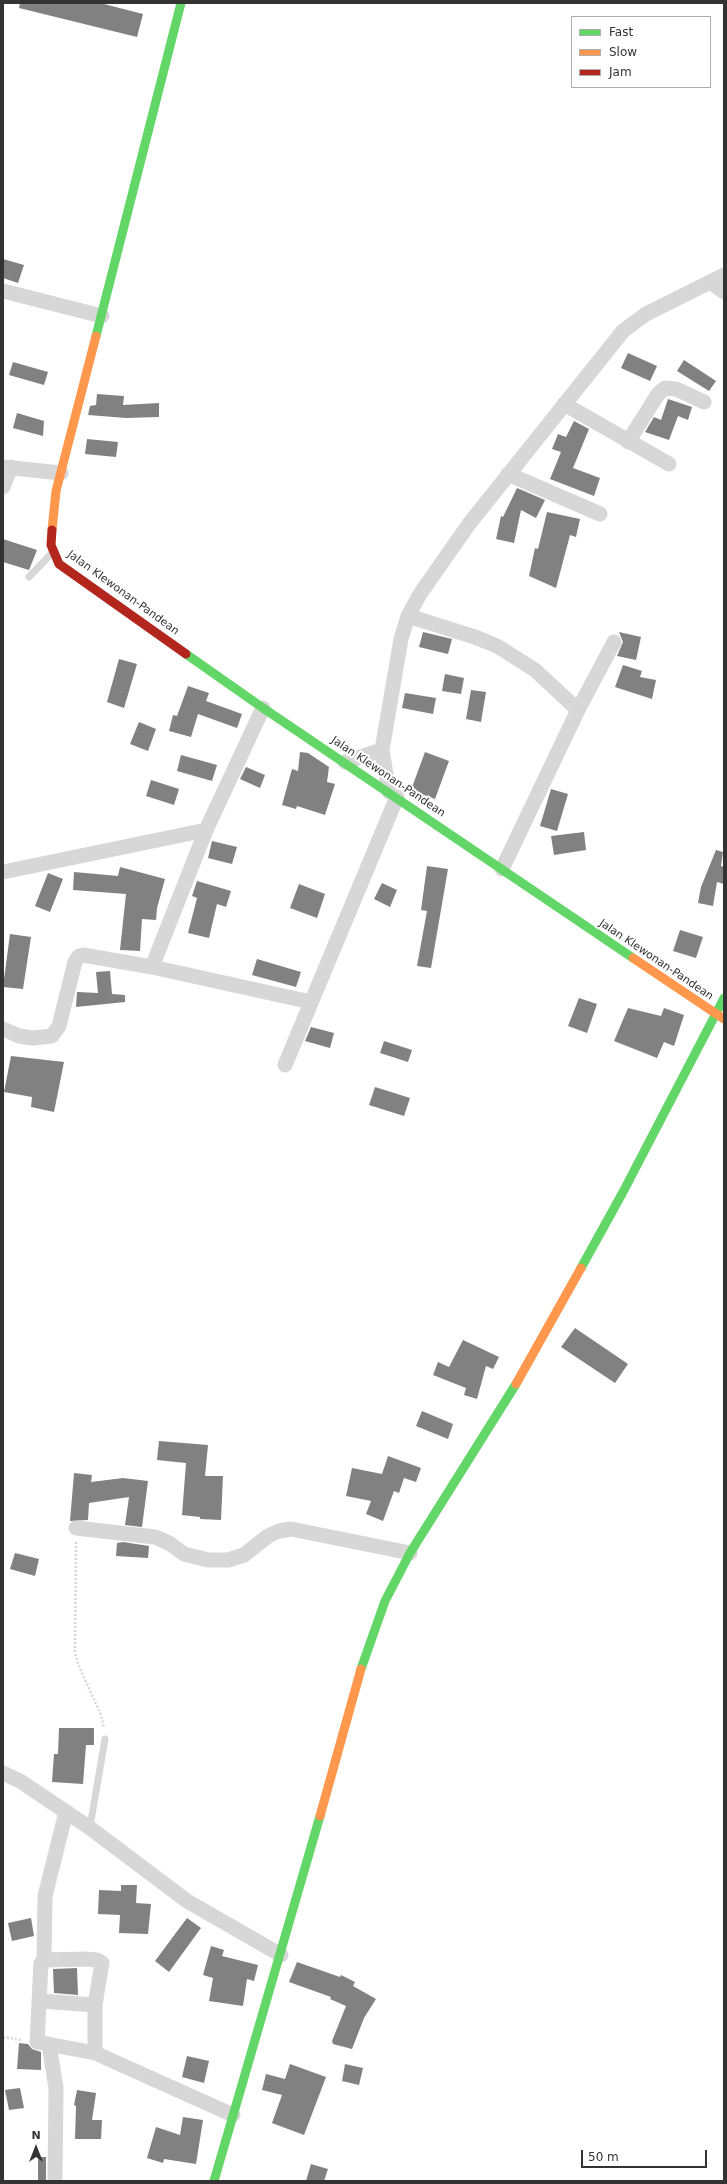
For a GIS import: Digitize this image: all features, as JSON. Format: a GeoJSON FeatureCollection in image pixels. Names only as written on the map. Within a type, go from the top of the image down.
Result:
{"type":"FeatureCollection","features":[{"type":"Feature","properties":{"kind":"street"},"geometry":{"type":"LineString","coordinates":[[52,549],[56,491],[182,3]]}},
{"type":"Feature","properties":{"kind":"street"},"geometry":{"type":"LineString","coordinates":[[285,1065],[393,795],[382,750],[397,657],[408,616],[420,594],[465,530],[508,474],[623,331],[633,322],[724,275]]}},
{"type":"Feature","properties":{"kind":"street"},"geometry":{"type":"LineString","coordinates":[[710,282],[724,292]]}},
{"type":"Feature","properties":{"kind":"street"},"geometry":{"type":"LineString","coordinates":[[3,291],[102,316]]}},
{"type":"Feature","properties":{"kind":"street"},"geometry":{"type":"LineString","coordinates":[[628,442],[658,394],[665,388],[676,389],[704,402]]}},
{"type":"Feature","properties":{"kind":"street"},"geometry":{"type":"LineString","coordinates":[[564,404],[628,442],[669,464]]}},
{"type":"Feature","properties":{"kind":"street"},"geometry":{"type":"LineString","coordinates":[[3,487],[7,467],[61,473]]}},
{"type":"Feature","properties":{"kind":"street"},"geometry":{"type":"LineString","coordinates":[[508,474],[600,514]]}},
{"type":"Feature","properties":{"kind":"street","name":"Jalan Klewonan-Pandean"},"geometry":{"type":"LineString","coordinates":[[52,549],[59,564],[264,708],[724,1019]]}},
{"type":"Feature","properties":{"kind":"street"},"geometry":{"type":"LineString","coordinates":[[408,616],[497,646],[535,670],[578,710]]}},
{"type":"Feature","properties":{"kind":"street"},"geometry":{"type":"LineString","coordinates":[[502,869],[578,710],[614,642]]}},
{"type":"Feature","properties":{"kind":"street"},"geometry":{"type":"LineString","coordinates":[[152,967],[206,830],[264,708]]}},
{"type":"Feature","properties":{"kind":"street"},"geometry":{"type":"LineString","coordinates":[[345,762],[382,750]]}},
{"type":"Feature","properties":{"kind":"street"},"geometry":{"type":"LineString","coordinates":[[3,872],[206,830]]}},
{"type":"Feature","properties":{"kind":"street"},"geometry":{"type":"LineString","coordinates":[[3,1029],[19,1036],[33,1038],[52,1036],[59,1026],[75,962],[79,956],[88,955],[152,967],[311,1002]]}},
{"type":"Feature","properties":{"kind":"street"},"geometry":{"type":"LineString","coordinates":[[214,2181],[281,1954],[366,1650],[385,1601],[410,1553],[513,1389],[623,1192],[724,998]]}},
{"type":"Feature","properties":{"kind":"street"},"geometry":{"type":"LineString","coordinates":[[76,1528],[155,1537],[169,1543],[184,1554],[208,1560],[228,1560],[244,1555],[268,1536],[279,1531],[291,1529],[410,1553]]}},
{"type":"Feature","properties":{"kind":"street"},"geometry":{"type":"LineString","coordinates":[[3,1772],[20,1781],[90,1828],[187,1901],[281,1954]]}},
{"type":"Feature","properties":{"kind":"street"},"geometry":{"type":"LineString","coordinates":[[66,1812],[45,1896],[44,1961],[41,1963],[38,2042],[95,2053],[233,2115]]}},
{"type":"Feature","properties":{"kind":"street"},"geometry":{"type":"LineString","coordinates":[[44,1961],[47,1959],[85,1959],[100,1961],[102,1966],[95,2005],[95,2053]]}},
{"type":"Feature","properties":{"kind":"street"},"geometry":{"type":"LineString","coordinates":[[40,2001],[95,2005]]}},
{"type":"Feature","properties":{"kind":"street"},"geometry":{"type":"LineString","coordinates":[[49,2044],[56,2088],[55,2181]]}},
{"type":"Feature","properties":{"kind":"lane"},"geometry":{"type":"LineString","coordinates":[[29,577],[52,549]]}},
{"type":"Feature","properties":{"kind":"lane"},"geometry":{"type":"LineString","coordinates":[[90,1828],[105,1739]]}},
{"type":"Feature","properties":{"kind":"path"},"geometry":{"type":"LineString","coordinates":[[76,1528],[75,1652],[78,1664],[100,1715],[105,1739]]}},
{"type":"Feature","properties":{"kind":"building"},"geometry":{"type":"Polygon","coordinates":[[[20,3],[100,3],[143,14],[137,37],[19,8],[20,3]]]}},
{"type":"Feature","properties":{"kind":"building"},"geometry":{"type":"Polygon","coordinates":[[[3,259],[24,265],[18,283],[3,278],[3,259]]]}},
{"type":"Feature","properties":{"kind":"building"},"geometry":{"type":"Polygon","coordinates":[[[628,353],[657,366],[650,381],[621,368],[628,353]]]}},
{"type":"Feature","properties":{"kind":"building"},"geometry":{"type":"Polygon","coordinates":[[[684,360],[716,381],[709,391],[677,371],[684,360]]]}},
{"type":"Feature","properties":{"kind":"building"},"geometry":{"type":"Polygon","coordinates":[[[13,362],[48,372],[44,385],[9,375],[13,362]]]}},
{"type":"Feature","properties":{"kind":"building"},"geometry":{"type":"Polygon","coordinates":[[[97,394],[124,396],[123,405],[159,403],[159,417],[126,418],[88,415],[90,406],[96,405],[97,394]]]}},
{"type":"Feature","properties":{"kind":"building"},"geometry":{"type":"Polygon","coordinates":[[[668,399],[692,407],[688,420],[678,416],[669,440],[645,432],[654,417],[661,420],[668,399]]]}},
{"type":"Feature","properties":{"kind":"building"},"geometry":{"type":"Polygon","coordinates":[[[17,413],[44,421],[43,436],[13,428],[17,413]]]}},
{"type":"Feature","properties":{"kind":"building"},"geometry":{"type":"Polygon","coordinates":[[[574,421],[589,429],[573,468],[600,478],[594,496],[550,479],[561,452],[552,449],[558,434],[566,437],[574,421]]]}},
{"type":"Feature","properties":{"kind":"building"},"geometry":{"type":"Polygon","coordinates":[[[87,439],[118,442],[116,457],[85,454],[87,439]]]}},
{"type":"Feature","properties":{"kind":"building"},"geometry":{"type":"Polygon","coordinates":[[[517,488],[545,500],[536,518],[521,510],[514,543],[496,539],[501,516],[503,517],[517,488]]]}},
{"type":"Feature","properties":{"kind":"building"},"geometry":{"type":"Polygon","coordinates":[[[547,512],[580,519],[576,537],[570,535],[556,588],[529,576],[535,548],[538,549],[547,512]]]}},
{"type":"Feature","properties":{"kind":"building"},"geometry":{"type":"Polygon","coordinates":[[[3,539],[37,550],[29,570],[3,562],[3,539]]]}},
{"type":"Feature","properties":{"kind":"building"},"geometry":{"type":"Polygon","coordinates":[[[423,632],[452,639],[448,654],[419,647],[423,632]]]}},
{"type":"Feature","properties":{"kind":"building"},"geometry":{"type":"Polygon","coordinates":[[[619,632],[641,637],[636,660],[617,656],[623,642],[619,632]]]}},
{"type":"Feature","properties":{"kind":"building"},"geometry":{"type":"Polygon","coordinates":[[[119,659],[137,664],[124,708],[107,702],[119,659]]]}},
{"type":"Feature","properties":{"kind":"building"},"geometry":{"type":"Polygon","coordinates":[[[623,665],[642,671],[640,677],[656,680],[652,699],[615,687],[623,665]]]}},
{"type":"Feature","properties":{"kind":"building"},"geometry":{"type":"Polygon","coordinates":[[[445,674],[464,678],[461,694],[442,691],[445,674]]]}},
{"type":"Feature","properties":{"kind":"building"},"geometry":{"type":"Polygon","coordinates":[[[188,686],[209,693],[206,701],[242,714],[237,728],[198,714],[191,737],[169,731],[173,715],[177,716],[188,686]]]}},
{"type":"Feature","properties":{"kind":"building"},"geometry":{"type":"Polygon","coordinates":[[[471,690],[486,692],[481,722],[466,719],[471,690]]]}},
{"type":"Feature","properties":{"kind":"building"},"geometry":{"type":"Polygon","coordinates":[[[405,693],[436,698],[433,714],[402,708],[405,693]]]}},
{"type":"Feature","properties":{"kind":"building"},"geometry":{"type":"Polygon","coordinates":[[[139,722],[156,729],[148,751],[130,744],[139,722]]]}},
{"type":"Feature","properties":{"kind":"building"},"geometry":{"type":"Polygon","coordinates":[[[300,752],[308,753],[329,767],[327,782],[335,784],[325,815],[297,806],[296,809],[282,805],[292,769],[298,771],[300,752]]]}},
{"type":"Feature","properties":{"kind":"building"},"geometry":{"type":"Polygon","coordinates":[[[425,752],[449,761],[435,799],[411,790],[425,752]]]}},
{"type":"Feature","properties":{"kind":"building"},"geometry":{"type":"Polygon","coordinates":[[[181,755],[217,765],[212,781],[177,771],[181,755]]]}},
{"type":"Feature","properties":{"kind":"building"},"geometry":{"type":"Polygon","coordinates":[[[246,767],[265,775],[260,788],[240,779],[246,767]]]}},
{"type":"Feature","properties":{"kind":"building"},"geometry":{"type":"Polygon","coordinates":[[[151,780],[179,789],[174,805],[146,796],[151,780]]]}},
{"type":"Feature","properties":{"kind":"building"},"geometry":{"type":"Polygon","coordinates":[[[551,789],[568,794],[557,831],[540,826],[551,789]]]}},
{"type":"Feature","properties":{"kind":"building"},"geometry":{"type":"Polygon","coordinates":[[[584,832],[586,850],[554,855],[551,836],[584,832]]]}},
{"type":"Feature","properties":{"kind":"building"},"geometry":{"type":"Polygon","coordinates":[[[212,841],[237,847],[232,864],[208,858],[212,841]]]}},
{"type":"Feature","properties":{"kind":"building"},"geometry":{"type":"Polygon","coordinates":[[[716,850],[723,852],[721,866],[724,867],[724,884],[717,882],[713,906],[698,903],[701,887],[716,850]]]}},
{"type":"Feature","properties":{"kind":"building"},"geometry":{"type":"Polygon","coordinates":[[[427,866],[448,869],[431,968],[417,966],[427,911],[421,910],[427,866]]]}},
{"type":"Feature","properties":{"kind":"building"},"geometry":{"type":"Polygon","coordinates":[[[120,867],[165,879],[157,908],[156,920],[142,919],[140,951],[120,950],[126,894],[73,890],[74,872],[118,876],[120,867]]]}},
{"type":"Feature","properties":{"kind":"building"},"geometry":{"type":"Polygon","coordinates":[[[48,873],[63,879],[50,912],[35,906],[48,873]]]}},
{"type":"Feature","properties":{"kind":"building"},"geometry":{"type":"Polygon","coordinates":[[[197,881],[231,891],[226,907],[217,904],[209,938],[188,933],[197,898],[192,896],[197,881]]]}},
{"type":"Feature","properties":{"kind":"building"},"geometry":{"type":"Polygon","coordinates":[[[382,883],[397,890],[390,907],[374,899],[382,883]]]}},
{"type":"Feature","properties":{"kind":"building"},"geometry":{"type":"Polygon","coordinates":[[[299,884],[325,894],[317,918],[290,908],[299,884]]]}},
{"type":"Feature","properties":{"kind":"building"},"geometry":{"type":"Polygon","coordinates":[[[680,930],[703,937],[696,958],[673,951],[680,930]]]}},
{"type":"Feature","properties":{"kind":"building"},"geometry":{"type":"Polygon","coordinates":[[[10,934],[31,937],[23,989],[3,987],[10,934]]]}},
{"type":"Feature","properties":{"kind":"building"},"geometry":{"type":"Polygon","coordinates":[[[257,959],[301,972],[296,987],[252,975],[257,959]]]}},
{"type":"Feature","properties":{"kind":"building"},"geometry":{"type":"Polygon","coordinates":[[[110,971],[112,994],[125,995],[125,1002],[76,1007],[77,992],[98,993],[96,972],[110,971]]]}},
{"type":"Feature","properties":{"kind":"building"},"geometry":{"type":"Polygon","coordinates":[[[579,998],[597,1004],[587,1033],[568,1026],[579,998]]]}},
{"type":"Feature","properties":{"kind":"building"},"geometry":{"type":"Polygon","coordinates":[[[628,1008],[661,1016],[664,1008],[684,1015],[674,1046],[664,1042],[657,1058],[614,1041],[628,1008]]]}},
{"type":"Feature","properties":{"kind":"building"},"geometry":{"type":"Polygon","coordinates":[[[311,1027],[334,1033],[330,1048],[305,1041],[311,1027]]]}},
{"type":"Feature","properties":{"kind":"building"},"geometry":{"type":"Polygon","coordinates":[[[384,1041],[412,1050],[408,1062],[380,1053],[384,1041]]]}},
{"type":"Feature","properties":{"kind":"building"},"geometry":{"type":"Polygon","coordinates":[[[11,1056],[64,1062],[54,1112],[31,1107],[32,1097],[4,1092],[11,1056]]]}},
{"type":"Feature","properties":{"kind":"building"},"geometry":{"type":"Polygon","coordinates":[[[375,1087],[410,1098],[404,1116],[369,1105],[375,1087]]]}},
{"type":"Feature","properties":{"kind":"building"},"geometry":{"type":"Polygon","coordinates":[[[575,1328],[628,1364],[615,1383],[561,1347],[575,1328]]]}},
{"type":"Feature","properties":{"kind":"building"},"geometry":{"type":"Polygon","coordinates":[[[463,1340],[499,1357],[493,1369],[486,1366],[477,1399],[464,1395],[466,1388],[433,1375],[438,1362],[449,1367],[463,1340]]]}},
{"type":"Feature","properties":{"kind":"building"},"geometry":{"type":"Polygon","coordinates":[[[422,1411],[453,1424],[448,1439],[416,1426],[422,1411]]]}},
{"type":"Feature","properties":{"kind":"building"},"geometry":{"type":"Polygon","coordinates":[[[159,1441],[208,1445],[205,1476],[223,1476],[221,1520],[200,1519],[200,1517],[182,1515],[186,1463],[157,1460],[159,1441]]]}},
{"type":"Feature","properties":{"kind":"building"},"geometry":{"type":"Polygon","coordinates":[[[388,1456],[421,1468],[416,1482],[404,1478],[399,1493],[394,1491],[383,1521],[366,1514],[371,1501],[346,1496],[352,1468],[382,1474],[388,1456]]]}},
{"type":"Feature","properties":{"kind":"building"},"geometry":{"type":"Polygon","coordinates":[[[74,1473],[92,1475],[91,1482],[123,1478],[148,1481],[142,1527],[125,1525],[129,1497],[89,1503],[88,1520],[70,1521],[74,1473]]]}},
{"type":"Feature","properties":{"kind":"building"},"geometry":{"type":"Polygon","coordinates":[[[123,1542],[149,1546],[148,1558],[116,1556],[117,1543],[123,1542]]]}},
{"type":"Feature","properties":{"kind":"building"},"geometry":{"type":"Polygon","coordinates":[[[15,1553],[39,1559],[35,1576],[10,1569],[15,1553]]]}},
{"type":"Feature","properties":{"kind":"building"},"geometry":{"type":"Polygon","coordinates":[[[59,1728],[94,1728],[94,1745],[86,1745],[83,1784],[52,1782],[54,1754],[58,1754],[59,1728]]]}},
{"type":"Feature","properties":{"kind":"building"},"geometry":{"type":"Polygon","coordinates":[[[121,1885],[137,1885],[136,1903],[151,1904],[148,1934],[119,1933],[120,1915],[98,1914],[99,1890],[121,1891],[121,1885]]]}},
{"type":"Feature","properties":{"kind":"building"},"geometry":{"type":"Polygon","coordinates":[[[31,1918],[34,1936],[12,1941],[8,1923],[31,1918]]]}},
{"type":"Feature","properties":{"kind":"building"},"geometry":{"type":"Polygon","coordinates":[[[187,1918],[201,1928],[169,1972],[155,1961],[187,1918]]]}},
{"type":"Feature","properties":{"kind":"building"},"geometry":{"type":"Polygon","coordinates":[[[211,1946],[224,1950],[222,1956],[258,1965],[254,1981],[247,1979],[243,2006],[209,2001],[213,1978],[203,1975],[211,1946]]]}},
{"type":"Feature","properties":{"kind":"building"},"geometry":{"type":"Polygon","coordinates":[[[297,1962],[340,1977],[341,1975],[355,1982],[353,1986],[376,1999],[364,2018],[352,2049],[333,2044],[332,2041],[346,2006],[330,1999],[331,1997],[289,1982],[297,1962]]]}},
{"type":"Feature","properties":{"kind":"building"},"geometry":{"type":"Polygon","coordinates":[[[77,1968],[78,1995],[54,1993],[53,1969],[77,1968]]]}},
{"type":"Feature","properties":{"kind":"building"},"geometry":{"type":"Polygon","coordinates":[[[19,2043],[28,2044],[32,2049],[41,2052],[41,2070],[17,2069],[19,2043]]]}},
{"type":"Feature","properties":{"kind":"building"},"geometry":{"type":"Polygon","coordinates":[[[187,2056],[209,2061],[204,2083],[182,2077],[187,2056]]]}},
{"type":"Feature","properties":{"kind":"building"},"geometry":{"type":"Polygon","coordinates":[[[290,2064],[326,2077],[304,2135],[272,2123],[282,2095],[262,2090],[266,2074],[285,2079],[290,2064]]]}},
{"type":"Feature","properties":{"kind":"building"},"geometry":{"type":"Polygon","coordinates":[[[345,2064],[363,2068],[359,2085],[342,2081],[345,2064]]]}},
{"type":"Feature","properties":{"kind":"building"},"geometry":{"type":"Polygon","coordinates":[[[20,2088],[24,2108],[9,2110],[5,2090],[20,2088]]]}},
{"type":"Feature","properties":{"kind":"building"},"geometry":{"type":"Polygon","coordinates":[[[77,2090],[96,2093],[92,2120],[102,2120],[101,2139],[75,2139],[76,2106],[74,2105],[77,2090]]]}},
{"type":"Feature","properties":{"kind":"building"},"geometry":{"type":"Polygon","coordinates":[[[183,2117],[203,2120],[196,2164],[164,2159],[163,2163],[147,2158],[156,2127],[180,2135],[183,2117]]]}},
{"type":"Feature","properties":{"kind":"building"},"geometry":{"type":"Polygon","coordinates":[[[38,2157],[46,2157],[46,2181],[38,2181],[38,2157]]]}},
{"type":"Feature","properties":{"kind":"building"},"geometry":{"type":"Polygon","coordinates":[[[311,2164],[328,2169],[324,2181],[306,2181],[311,2164]]]}},
{"type":"Feature","properties":{"kind":"traffic: fast"},"geometry":{"type":"LineString","coordinates":[[96,336],[181,3]]}},
{"type":"Feature","properties":{"kind":"traffic: fast"},"geometry":{"type":"LineString","coordinates":[[186,654],[263,708],[633,958]]}},
{"type":"Feature","properties":{"kind":"traffic: fast"},"geometry":{"type":"LineString","coordinates":[[581,1268],[623,1192],[724,998]]}},
{"type":"Feature","properties":{"kind":"traffic: fast"},"geometry":{"type":"LineString","coordinates":[[361,1669],[385,1601],[410,1553],[516,1384]]}},
{"type":"Feature","properties":{"kind":"traffic: fast"},"geometry":{"type":"LineString","coordinates":[[214,2181],[320,1816]]}},
{"type":"Feature","properties":{"kind":"traffic: slow"},"geometry":{"type":"LineString","coordinates":[[52,530],[56,491],[96,336]]}},
{"type":"Feature","properties":{"kind":"traffic: slow"},"geometry":{"type":"LineString","coordinates":[[633,958],[724,1019]]}},
{"type":"Feature","properties":{"kind":"traffic: slow"},"geometry":{"type":"LineString","coordinates":[[516,1384],[581,1268]]}},
{"type":"Feature","properties":{"kind":"traffic: slow"},"geometry":{"type":"LineString","coordinates":[[320,1816],[361,1669]]}},
{"type":"Feature","properties":{"kind":"traffic: jam"},"geometry":{"type":"LineString","coordinates":[[52,530],[51,545],[59,564],[186,654]]}}]}
